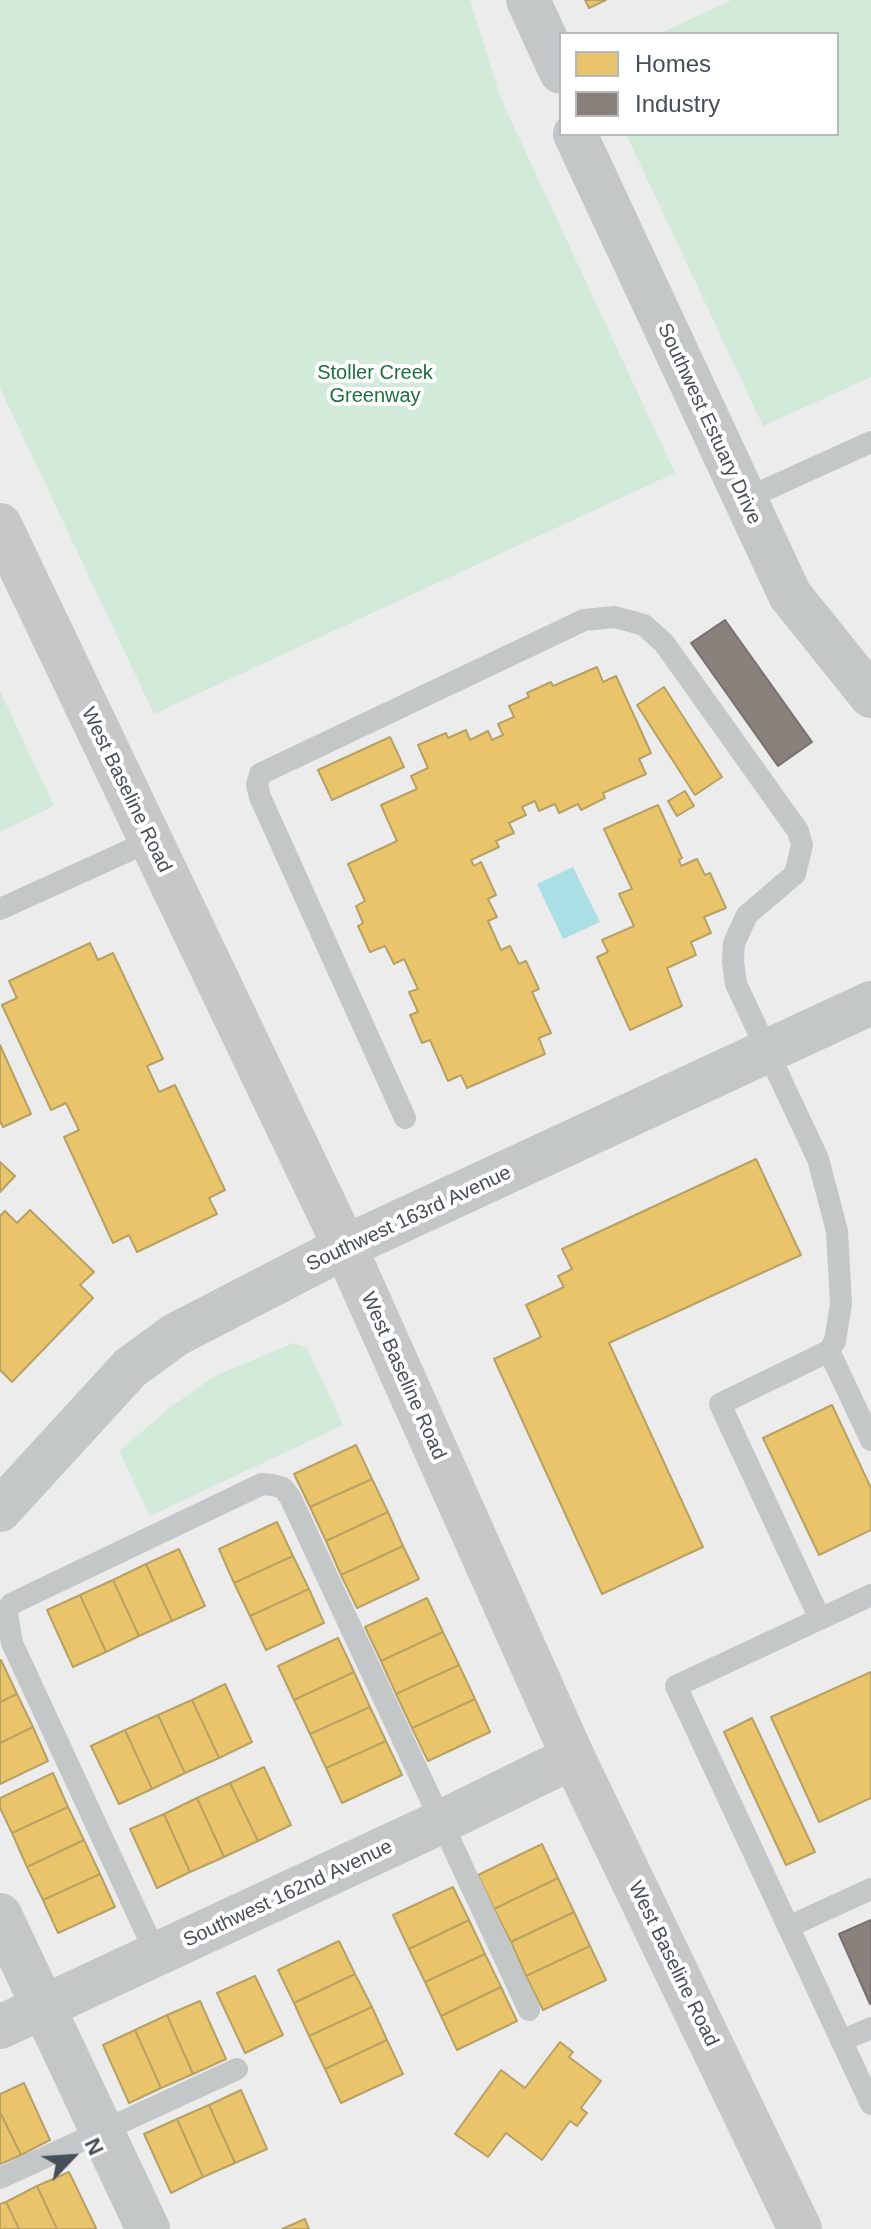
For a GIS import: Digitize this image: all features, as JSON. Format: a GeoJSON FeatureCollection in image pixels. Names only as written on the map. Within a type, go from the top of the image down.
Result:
{"type":"FeatureCollection","features":[{"type":"Feature","properties":{"kind":"street"},"geometry":{"type":"LineString","coordinates":[[528,0],[559,68]]}},
{"type":"Feature","properties":{"kind":"street","name":"Southwest Estuary Drive"},"geometry":{"type":"LineString","coordinates":[[576,136],[743,500],[790,595],[871,696]]}},
{"type":"Feature","properties":{"kind":"street","name":"West Baseline Road"},"geometry":{"type":"LineString","coordinates":[[0,525],[345,1247],[573,1757],[800,2229]]}},
{"type":"Feature","properties":{"kind":"street","name":"Southwest 163rd Avenue"},"geometry":{"type":"LineString","coordinates":[[0,1510],[130,1368],[175,1335],[345,1247],[871,1003]]}},
{"type":"Feature","properties":{"kind":"street","name":"Southwest 162nd Avenue"},"geometry":{"type":"LineString","coordinates":[[0,2027],[157,1956],[573,1757]]}},
{"type":"Feature","properties":{"kind":"street"},"geometry":{"type":"LineString","coordinates":[[0,1915],[148,2229]]}},
{"type":"Feature","properties":{"kind":"lane"},"geometry":{"type":"LineString","coordinates":[[743,500],[871,442]]}},
{"type":"Feature","properties":{"kind":"lane"},"geometry":{"type":"LineString","coordinates":[[405,1118],[260,797],[257,785],[260,774],[597,617],[615,617],[656,632],[798,831],[802,845],[795,874],[747,915],[734,943],[736,984],[818,1159],[837,1231],[841,1304],[835,1341],[829,1351],[720,1404],[820,1619]]}},
{"type":"Feature","properties":{"kind":"lane"},"geometry":{"type":"LineString","coordinates":[[0,909],[150,841]]}},
{"type":"Feature","properties":{"kind":"lane"},"geometry":{"type":"LineString","coordinates":[[829,1351],[871,1440]]}},
{"type":"Feature","properties":{"kind":"lane"},"geometry":{"type":"LineString","coordinates":[[157,1956],[12,1643],[7,1614],[11,1604],[262,1484],[283,1488],[290,1497],[529,2010]]}},
{"type":"Feature","properties":{"kind":"lane"},"geometry":{"type":"LineString","coordinates":[[871,1595],[676,1686],[871,2104]]}},
{"type":"Feature","properties":{"kind":"lane"},"geometry":{"type":"LineString","coordinates":[[788,1927],[871,1889]]}},
{"type":"Feature","properties":{"kind":"lane"},"geometry":{"type":"LineString","coordinates":[[841,2041],[871,2028]]}},
{"type":"Feature","properties":{"kind":"lane"},"geometry":{"type":"LineString","coordinates":[[0,2178],[237,2069]]}},
{"type":"Feature","properties":{"kind":"green space","name":"Stoller Creek Greenway"},"geometry":{"type":"Polygon","coordinates":[[[0,0],[470,0],[501,99],[675,473],[154,714],[0,388],[0,0]]]}},
{"type":"Feature","properties":{"kind":"green space"},"geometry":{"type":"Polygon","coordinates":[[[732,0],[871,0],[871,377],[763,426],[627,136],[839,136],[839,32],[662,32],[732,0]]]}},
{"type":"Feature","properties":{"kind":"green space"},"geometry":{"type":"Polygon","coordinates":[[[0,691],[54,806],[0,832],[0,691]]]}},
{"type":"Feature","properties":{"kind":"green space"},"geometry":{"type":"Polygon","coordinates":[[[293,1343],[306,1347],[343,1425],[150,1516],[119,1451],[172,1406],[215,1376],[293,1343]]]}},
{"type":"Feature","properties":{"kind":"water"},"geometry":{"type":"Polygon","coordinates":[[[573,867],[600,922],[563,939],[537,884],[573,867]]]}},
{"type":"Feature","properties":{"kind":"building: Homes"},"geometry":{"type":"Polygon","coordinates":[[[585,0],[606,0],[589,8],[585,0]]]}},
{"type":"Feature","properties":{"kind":"building: Homes"},"geometry":{"type":"Polygon","coordinates":[[[597,667],[603,682],[616,676],[651,753],[639,759],[646,774],[603,793],[605,798],[581,810],[578,804],[559,813],[555,804],[539,811],[535,801],[522,807],[526,815],[509,823],[514,833],[496,841],[499,847],[471,860],[474,866],[481,862],[496,895],[488,899],[497,917],[488,921],[501,950],[510,946],[519,964],[526,961],[539,989],[532,992],[551,1033],[539,1038],[545,1054],[467,1088],[461,1075],[448,1081],[430,1040],[422,1043],[410,1015],[418,1012],[409,992],[418,989],[404,959],[394,964],[385,946],[370,952],[358,926],[363,923],[356,906],[365,901],[348,864],[397,841],[381,805],[417,789],[411,776],[428,768],[418,745],[446,733],[448,738],[466,730],[470,740],[488,731],[492,740],[503,735],[498,724],[514,717],[509,706],[529,697],[527,693],[551,682],[553,686],[597,667]]]}},
{"type":"Feature","properties":{"kind":"building: Homes"},"geometry":{"type":"Polygon","coordinates":[[[664,687],[722,777],[695,795],[637,705],[664,687]]]}},
{"type":"Feature","properties":{"kind":"building: Homes"},"geometry":{"type":"Polygon","coordinates":[[[390,737],[404,767],[332,800],[318,770],[390,737]]]}},
{"type":"Feature","properties":{"kind":"building: Homes"},"geometry":{"type":"Polygon","coordinates":[[[685,791],[694,806],[677,816],[668,801],[685,791]]]}},
{"type":"Feature","properties":{"kind":"building: Homes"},"geometry":{"type":"Polygon","coordinates":[[[658,805],[682,858],[679,860],[681,866],[697,859],[705,875],[710,873],[726,908],[704,917],[711,933],[691,942],[696,955],[667,968],[682,1006],[630,1030],[597,957],[608,952],[602,940],[634,926],[619,894],[632,889],[604,829],[658,805]]]}},
{"type":"Feature","properties":{"kind":"building: Homes"},"geometry":{"type":"Polygon","coordinates":[[[90,943],[98,960],[113,953],[163,1059],[147,1066],[159,1092],[175,1085],[225,1190],[209,1198],[217,1214],[137,1252],[129,1235],[113,1243],[64,1137],[79,1130],[66,1103],[51,1110],[2,1005],[17,998],[9,981],[90,943]]]}},
{"type":"Feature","properties":{"kind":"building: Homes"},"geometry":{"type":"Polygon","coordinates":[[[0,1045],[31,1114],[3,1127],[0,1121],[0,1045]]]}},
{"type":"Feature","properties":{"kind":"building: Homes"},"geometry":{"type":"Polygon","coordinates":[[[756,1159],[801,1255],[609,1343],[703,1547],[602,1594],[494,1359],[541,1337],[526,1305],[564,1287],[558,1276],[572,1269],[562,1249],[756,1159]]]}},
{"type":"Feature","properties":{"kind":"building: Homes"},"geometry":{"type":"Polygon","coordinates":[[[0,1162],[15,1176],[0,1192],[0,1162]]]}},
{"type":"Feature","properties":{"kind":"building: Homes"},"geometry":{"type":"Polygon","coordinates":[[[30,1210],[94,1272],[80,1285],[93,1298],[12,1382],[0,1370],[0,1216],[5,1211],[17,1223],[30,1210]]]}},
{"type":"Feature","properties":{"kind":"building: Homes"},"geometry":{"type":"Polygon","coordinates":[[[832,1405],[871,1488],[871,1530],[819,1555],[763,1438],[832,1405]]]}},
{"type":"Feature","properties":{"kind":"building: Homes"},"geometry":{"type":"Polygon","coordinates":[[[356,1445],[372,1479],[310,1507],[294,1474],[356,1445]]]}},
{"type":"Feature","properties":{"kind":"building: Homes"},"geometry":{"type":"Polygon","coordinates":[[[372,1479],[388,1512],[326,1541],[310,1507],[372,1479]]]}},
{"type":"Feature","properties":{"kind":"building: Homes"},"geometry":{"type":"Polygon","coordinates":[[[388,1512],[403,1546],[341,1575],[326,1541],[388,1512]]]}},
{"type":"Feature","properties":{"kind":"building: Homes"},"geometry":{"type":"Polygon","coordinates":[[[277,1522],[293,1556],[234,1583],[219,1549],[277,1522]]]}},
{"type":"Feature","properties":{"kind":"building: Homes"},"geometry":{"type":"Polygon","coordinates":[[[403,1546],[419,1579],[357,1608],[341,1575],[403,1546]]]}},
{"type":"Feature","properties":{"kind":"building: Homes"},"geometry":{"type":"Polygon","coordinates":[[[179,1549],[205,1606],[172,1621],[146,1564],[179,1549]]]}},
{"type":"Feature","properties":{"kind":"building: Homes"},"geometry":{"type":"Polygon","coordinates":[[[293,1556],[309,1589],[250,1616],[234,1583],[293,1556]]]}},
{"type":"Feature","properties":{"kind":"building: Homes"},"geometry":{"type":"Polygon","coordinates":[[[146,1564],[172,1621],[139,1636],[113,1580],[146,1564]]]}},
{"type":"Feature","properties":{"kind":"building: Homes"},"geometry":{"type":"Polygon","coordinates":[[[113,1580],[139,1636],[106,1652],[80,1595],[113,1580]]]}},
{"type":"Feature","properties":{"kind":"building: Homes"},"geometry":{"type":"Polygon","coordinates":[[[309,1589],[324,1623],[266,1650],[250,1616],[309,1589]]]}},
{"type":"Feature","properties":{"kind":"building: Homes"},"geometry":{"type":"Polygon","coordinates":[[[80,1595],[106,1652],[73,1667],[47,1610],[80,1595]]]}},
{"type":"Feature","properties":{"kind":"building: Homes"},"geometry":{"type":"Polygon","coordinates":[[[427,1598],[443,1632],[381,1661],[365,1627],[427,1598]]]}},
{"type":"Feature","properties":{"kind":"building: Homes"},"geometry":{"type":"Polygon","coordinates":[[[443,1632],[459,1665],[396,1694],[381,1661],[443,1632]]]}},
{"type":"Feature","properties":{"kind":"building: Homes"},"geometry":{"type":"Polygon","coordinates":[[[338,1638],[354,1672],[294,1700],[278,1666],[338,1638]]]}},
{"type":"Feature","properties":{"kind":"building: Homes"},"geometry":{"type":"Polygon","coordinates":[[[0,1661],[17,1694],[0,1702],[0,1661]]]}},
{"type":"Feature","properties":{"kind":"building: Homes"},"geometry":{"type":"Polygon","coordinates":[[[459,1665],[475,1699],[412,1728],[396,1694],[459,1665]]]}},
{"type":"Feature","properties":{"kind":"building: Homes"},"geometry":{"type":"Polygon","coordinates":[[[354,1672],[370,1707],[310,1734],[294,1700],[354,1672]]]}},
{"type":"Feature","properties":{"kind":"building: Homes"},"geometry":{"type":"Polygon","coordinates":[[[871,1672],[871,1798],[819,1822],[771,1717],[871,1672]]]}},
{"type":"Feature","properties":{"kind":"building: Homes"},"geometry":{"type":"Polygon","coordinates":[[[225,1684],[252,1742],[219,1758],[192,1700],[225,1684]]]}},
{"type":"Feature","properties":{"kind":"building: Homes"},"geometry":{"type":"Polygon","coordinates":[[[17,1694],[33,1727],[0,1743],[0,1702],[17,1694]]]}},
{"type":"Feature","properties":{"kind":"building: Homes"},"geometry":{"type":"Polygon","coordinates":[[[475,1699],[490,1732],[428,1761],[412,1728],[475,1699]]]}},
{"type":"Feature","properties":{"kind":"building: Homes"},"geometry":{"type":"Polygon","coordinates":[[[192,1700],[219,1758],[185,1773],[158,1715],[192,1700]]]}},
{"type":"Feature","properties":{"kind":"building: Homes"},"geometry":{"type":"Polygon","coordinates":[[[370,1707],[386,1741],[326,1768],[310,1734],[370,1707]]]}},
{"type":"Feature","properties":{"kind":"building: Homes"},"geometry":{"type":"Polygon","coordinates":[[[158,1715],[185,1773],[152,1789],[125,1730],[158,1715]]]}},
{"type":"Feature","properties":{"kind":"building: Homes"},"geometry":{"type":"Polygon","coordinates":[[[752,1718],[815,1852],[786,1865],[724,1732],[752,1718]]]}},
{"type":"Feature","properties":{"kind":"building: Homes"},"geometry":{"type":"Polygon","coordinates":[[[33,1727],[48,1761],[0,1784],[0,1743],[33,1727]]]}},
{"type":"Feature","properties":{"kind":"building: Homes"},"geometry":{"type":"Polygon","coordinates":[[[125,1730],[152,1789],[119,1804],[91,1746],[125,1730]]]}},
{"type":"Feature","properties":{"kind":"building: Homes"},"geometry":{"type":"Polygon","coordinates":[[[386,1741],[402,1775],[342,1803],[326,1768],[386,1741]]]}},
{"type":"Feature","properties":{"kind":"building: Homes"},"geometry":{"type":"Polygon","coordinates":[[[264,1767],[291,1825],[258,1841],[230,1783],[264,1767]]]}},
{"type":"Feature","properties":{"kind":"building: Homes"},"geometry":{"type":"Polygon","coordinates":[[[53,1773],[68,1807],[12,1833],[0,1808],[0,1798],[53,1773]]]}},
{"type":"Feature","properties":{"kind":"building: Homes"},"geometry":{"type":"Polygon","coordinates":[[[230,1783],[258,1841],[224,1857],[197,1798],[230,1783]]]}},
{"type":"Feature","properties":{"kind":"building: Homes"},"geometry":{"type":"Polygon","coordinates":[[[197,1798],[224,1857],[190,1872],[164,1814],[197,1798]]]}},
{"type":"Feature","properties":{"kind":"building: Homes"},"geometry":{"type":"Polygon","coordinates":[[[68,1807],[84,1840],[27,1867],[12,1833],[68,1807]]]}},
{"type":"Feature","properties":{"kind":"building: Homes"},"geometry":{"type":"Polygon","coordinates":[[[164,1814],[190,1872],[157,1888],[130,1829],[164,1814]]]}},
{"type":"Feature","properties":{"kind":"building: Homes"},"geometry":{"type":"Polygon","coordinates":[[[84,1840],[100,1874],[43,1900],[27,1867],[84,1840]]]}},
{"type":"Feature","properties":{"kind":"building: Homes"},"geometry":{"type":"Polygon","coordinates":[[[542,1844],[558,1878],[494,1909],[478,1875],[542,1844]]]}},
{"type":"Feature","properties":{"kind":"building: Homes"},"geometry":{"type":"Polygon","coordinates":[[[100,1874],[115,1907],[58,1933],[43,1900],[100,1874]]]}},
{"type":"Feature","properties":{"kind":"building: Homes"},"geometry":{"type":"Polygon","coordinates":[[[558,1878],[574,1912],[511,1942],[494,1909],[558,1878]]]}},
{"type":"Feature","properties":{"kind":"building: Homes"},"geometry":{"type":"Polygon","coordinates":[[[453,1887],[469,1920],[409,1949],[393,1915],[453,1887]]]}},
{"type":"Feature","properties":{"kind":"building: Homes"},"geometry":{"type":"Polygon","coordinates":[[[574,1912],[590,1946],[526,1976],[511,1942],[574,1912]]]}},
{"type":"Feature","properties":{"kind":"building: Homes"},"geometry":{"type":"Polygon","coordinates":[[[469,1920],[485,1954],[425,1982],[409,1949],[469,1920]]]}},
{"type":"Feature","properties":{"kind":"building: Homes"},"geometry":{"type":"Polygon","coordinates":[[[339,1941],[355,1974],[294,2003],[278,1970],[339,1941]]]}},
{"type":"Feature","properties":{"kind":"building: Homes"},"geometry":{"type":"Polygon","coordinates":[[[590,1946],[606,1980],[543,2010],[526,1976],[590,1946]]]}},
{"type":"Feature","properties":{"kind":"building: Homes"},"geometry":{"type":"Polygon","coordinates":[[[485,1954],[501,1987],[441,2016],[425,1982],[485,1954]]]}},
{"type":"Feature","properties":{"kind":"building: Homes"},"geometry":{"type":"Polygon","coordinates":[[[355,1974],[372,2007],[309,2036],[294,2003],[355,1974]]]}},
{"type":"Feature","properties":{"kind":"building: Homes"},"geometry":{"type":"Polygon","coordinates":[[[255,1976],[283,2035],[245,2053],[217,1993],[255,1976]]]}},
{"type":"Feature","properties":{"kind":"building: Homes"},"geometry":{"type":"Polygon","coordinates":[[[501,1987],[517,2021],[457,2050],[441,2016],[501,1987]]]}},
{"type":"Feature","properties":{"kind":"building: Homes"},"geometry":{"type":"Polygon","coordinates":[[[200,2001],[226,2059],[193,2074],[167,2015],[200,2001]]]}},
{"type":"Feature","properties":{"kind":"building: Homes"},"geometry":{"type":"Polygon","coordinates":[[[372,2007],[387,2040],[325,2069],[309,2036],[372,2007]]]}},
{"type":"Feature","properties":{"kind":"building: Homes"},"geometry":{"type":"Polygon","coordinates":[[[167,2015],[193,2074],[161,2088],[135,2030],[167,2015]]]}},
{"type":"Feature","properties":{"kind":"building: Homes"},"geometry":{"type":"Polygon","coordinates":[[[135,2030],[161,2088],[129,2103],[103,2045],[135,2030]]]}},
{"type":"Feature","properties":{"kind":"building: Homes"},"geometry":{"type":"Polygon","coordinates":[[[387,2040],[403,2074],[341,2103],[325,2069],[387,2040]]]}},
{"type":"Feature","properties":{"kind":"building: Homes"},"geometry":{"type":"Polygon","coordinates":[[[560,2042],[573,2052],[569,2057],[601,2081],[581,2108],[587,2113],[577,2126],[570,2121],[542,2160],[506,2133],[488,2157],[455,2134],[501,2070],[525,2088],[560,2042]]]}},
{"type":"Feature","properties":{"kind":"building: Homes"},"geometry":{"type":"Polygon","coordinates":[[[24,2083],[50,2140],[21,2155],[0,2112],[0,2094],[24,2083]]]}},
{"type":"Feature","properties":{"kind":"building: Homes"},"geometry":{"type":"Polygon","coordinates":[[[241,2090],[267,2149],[235,2163],[209,2105],[241,2090]]]}},
{"type":"Feature","properties":{"kind":"building: Homes"},"geometry":{"type":"Polygon","coordinates":[[[209,2105],[235,2163],[203,2177],[177,2119],[209,2105]]]}},
{"type":"Feature","properties":{"kind":"building: Homes"},"geometry":{"type":"Polygon","coordinates":[[[0,2112],[21,2155],[0,2164],[0,2112]]]}},
{"type":"Feature","properties":{"kind":"building: Homes"},"geometry":{"type":"Polygon","coordinates":[[[177,2119],[203,2177],[171,2193],[144,2134],[177,2119]]]}},
{"type":"Feature","properties":{"kind":"building: Homes"},"geometry":{"type":"Polygon","coordinates":[[[69,2172],[94,2229],[57,2229],[37,2186],[69,2172]]]}},
{"type":"Feature","properties":{"kind":"building: Homes"},"geometry":{"type":"Polygon","coordinates":[[[37,2186],[57,2229],[19,2229],[6,2202],[37,2186]]]}},
{"type":"Feature","properties":{"kind":"building: Homes"},"geometry":{"type":"Polygon","coordinates":[[[6,2202],[19,2229],[0,2229],[0,2204],[6,2202]]]}},
{"type":"Feature","properties":{"kind":"building: Homes"},"geometry":{"type":"Polygon","coordinates":[[[305,2219],[309,2229],[282,2229],[305,2219]]]}},
{"type":"Feature","properties":{"kind":"building: Industry"},"geometry":{"type":"Polygon","coordinates":[[[725,620],[812,742],[778,766],[691,643],[725,620]]]}},
{"type":"Feature","properties":{"kind":"building: Industry"},"geometry":{"type":"Polygon","coordinates":[[[871,1920],[871,2003],[870,2004],[839,1934],[871,1920]]]}}]}
